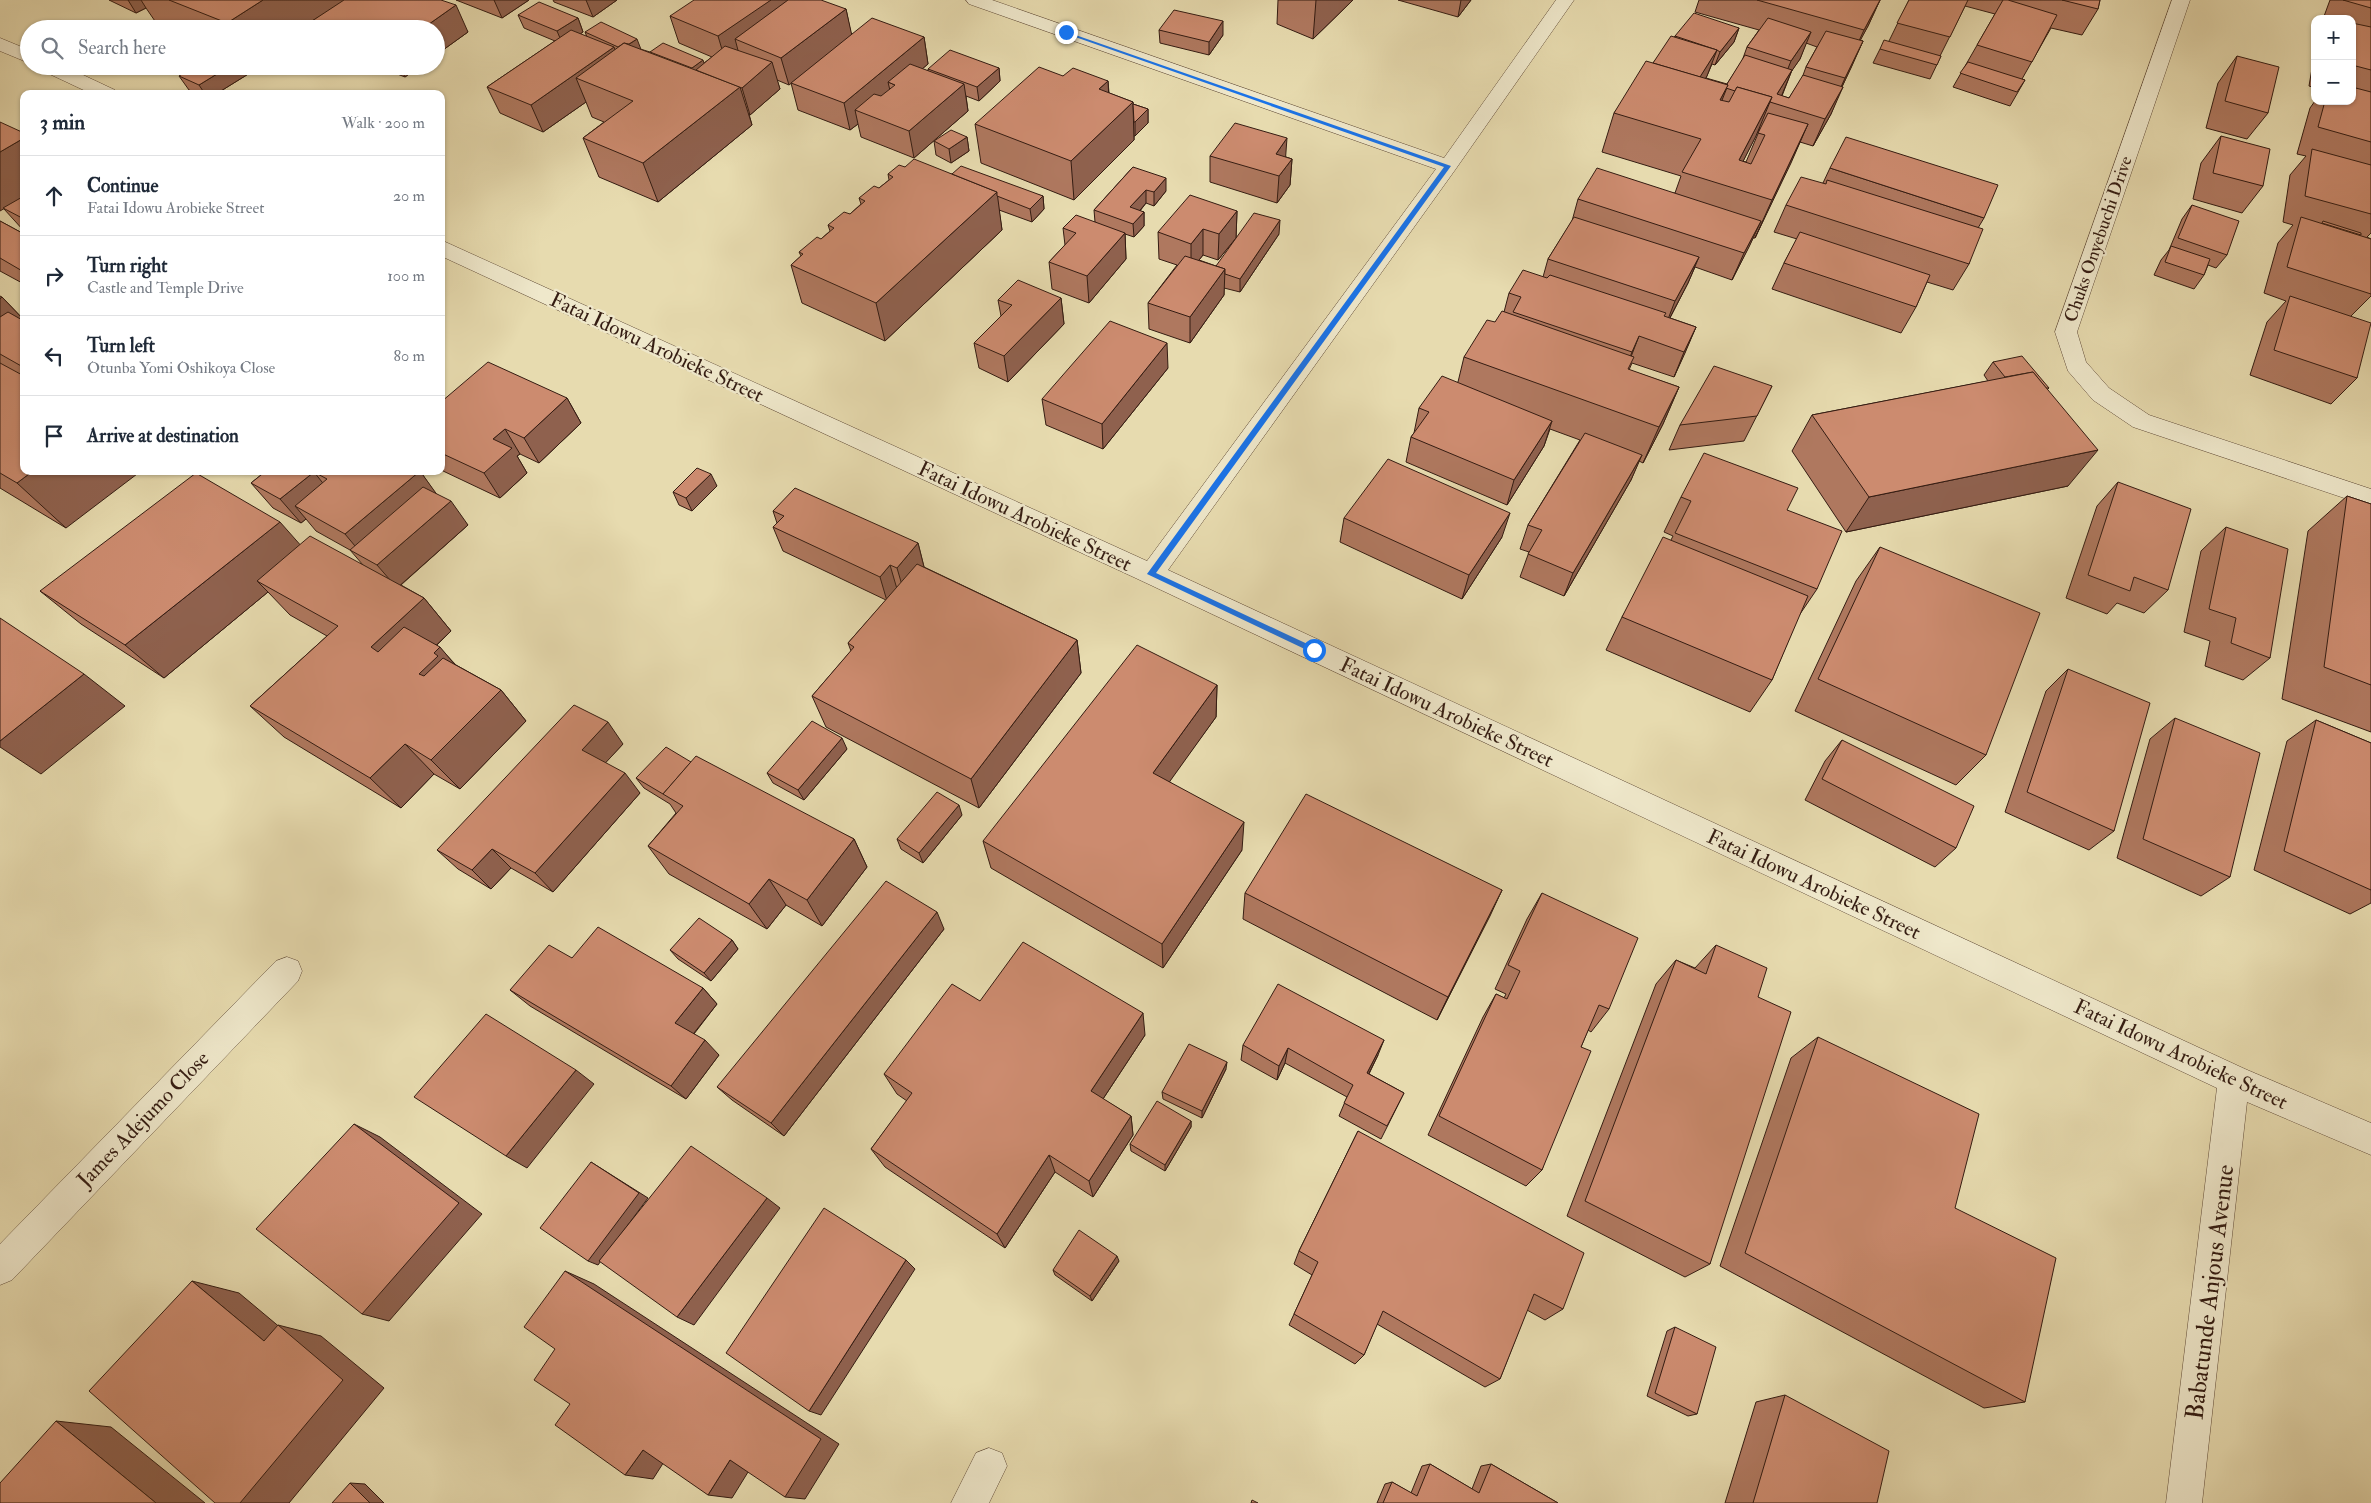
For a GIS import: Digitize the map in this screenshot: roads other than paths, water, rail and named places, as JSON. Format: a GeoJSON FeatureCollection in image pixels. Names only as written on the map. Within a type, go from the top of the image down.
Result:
{"type":"FeatureCollection","features":[{"type":"Feature","properties":{"kind":"street"},"geometry":{"type":"LineString","coordinates":[[975,0],[1448,166]]}},
{"type":"Feature","properties":{"kind":"street"},"geometry":{"type":"LineString","coordinates":[[1151,574],[1448,166],[1565,0]]}},
{"type":"Feature","properties":{"kind":"street","name":"Chuks Onyebuchi Drive"},"geometry":{"type":"LineString","coordinates":[[2181,0],[2066,332],[2076,365],[2101,394],[2141,421],[2371,498]]}},
{"type":"Feature","properties":{"kind":"street"},"geometry":{"type":"LineString","coordinates":[[0,44],[20,53]]}},
{"type":"Feature","properties":{"kind":"street"},"geometry":{"type":"LineString","coordinates":[[67,75],[99,90]]}},
{"type":"Feature","properties":{"kind":"street","name":"Fatai Idowu Arobieke Street"},"geometry":{"type":"LineString","coordinates":[[445,249],[1151,574],[2234,1080],[2371,1139]]}},
{"type":"Feature","properties":{"kind":"street","name":"James Adejumo Close"},"geometry":{"type":"LineString","coordinates":[[0,1268],[287,971]]}},
{"type":"Feature","properties":{"kind":"street","name":"Babatunde Anjous Avenue"},"geometry":{"type":"LineString","coordinates":[[2184,1503],[2234,1080]]}},
{"type":"Feature","properties":{"kind":"street"},"geometry":{"type":"LineString","coordinates":[[969,1503],[990,1466]]}}]}
